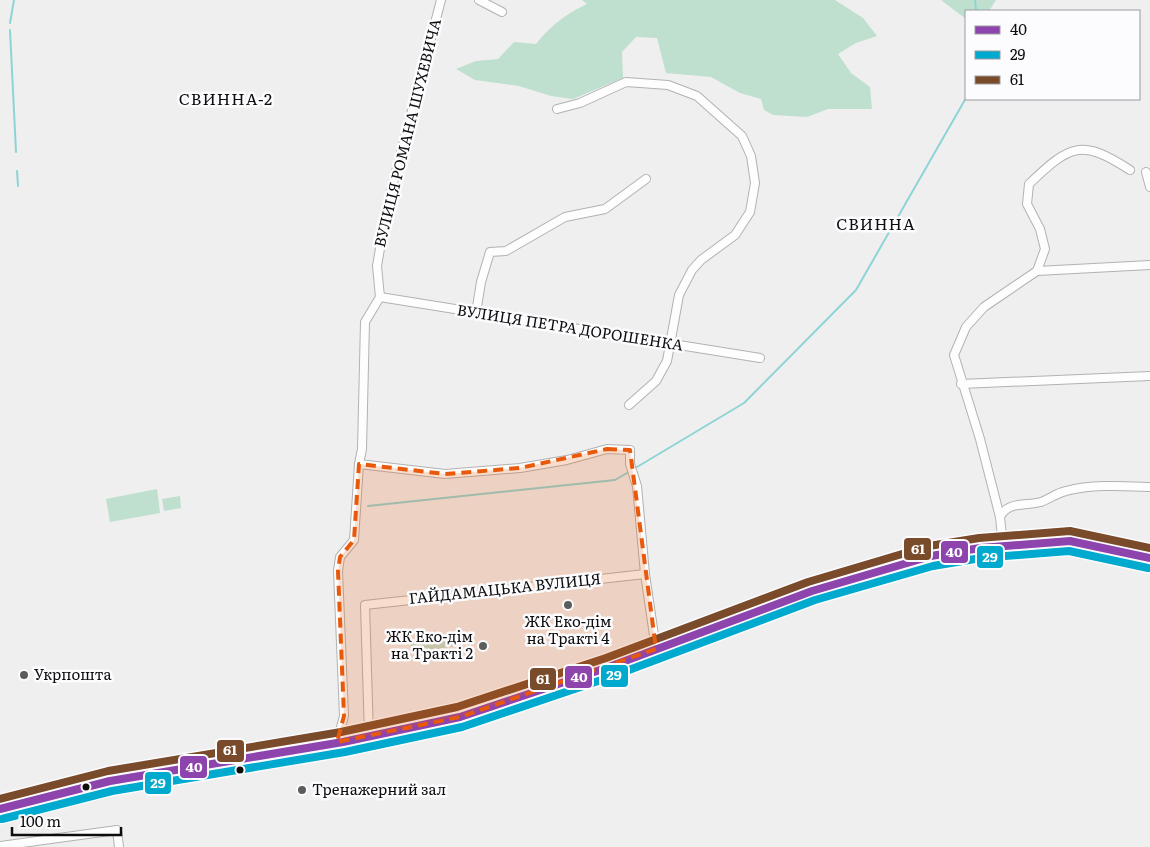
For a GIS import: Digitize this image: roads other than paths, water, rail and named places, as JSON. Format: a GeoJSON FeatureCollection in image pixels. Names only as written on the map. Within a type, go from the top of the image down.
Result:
{"type":"FeatureCollection","features":[{"type":"Feature","properties":{"kind":"main road"},"geometry":{"type":"LineString","coordinates":[[0,809],[110,781],[340,742],[460,716],[538,692],[812,591],[909,560],[1003,546],[1070,541],[1150,558]]}},
{"type":"Feature","properties":{"kind":"street","name":"ВУЛИЦЯ РОМАНА ШУХЕВИЧА"},"geometry":{"type":"LineString","coordinates":[[380,297],[377,266],[388,202],[441,0]]}},
{"type":"Feature","properties":{"kind":"street"},"geometry":{"type":"LineString","coordinates":[[479,0],[502,12]]}},
{"type":"Feature","properties":{"kind":"street"},"geometry":{"type":"LineString","coordinates":[[557,109],[580,103],[626,82],[668,85],[697,96],[742,136],[751,156],[755,183],[750,212],[735,235],[701,260],[692,270],[679,295],[667,361],[656,381],[629,405]]}},
{"type":"Feature","properties":{"kind":"street"},"geometry":{"type":"LineString","coordinates":[[1037,271],[1045,249],[1040,229],[1028,204],[1029,184],[1053,161],[1077,148],[1095,150],[1130,170]]}},
{"type":"Feature","properties":{"kind":"street"},"geometry":{"type":"LineString","coordinates":[[1146,172],[1150,187]]}},
{"type":"Feature","properties":{"kind":"street"},"geometry":{"type":"LineString","coordinates":[[476,313],[481,282],[490,252],[506,252],[565,217],[605,209],[646,179]]}},
{"type":"Feature","properties":{"kind":"street"},"geometry":{"type":"LineString","coordinates":[[1003,546],[1000,517],[980,439],[961,384],[954,355],[966,327],[984,308],[1037,271],[1149,262]]}},
{"type":"Feature","properties":{"kind":"street","name":"ВУЛИЦЯ ПЕТРА ДОРОШЕНКА"},"geometry":{"type":"LineString","coordinates":[[380,297],[760,358]]}},
{"type":"Feature","properties":{"kind":"street"},"geometry":{"type":"LineString","coordinates":[[340,742],[344,716],[338,572],[340,557],[354,540],[359,464],[362,449],[365,322],[380,297]]}},
{"type":"Feature","properties":{"kind":"street"},"geometry":{"type":"LineString","coordinates":[[961,384],[1150,376]]}},
{"type":"Feature","properties":{"kind":"street"},"geometry":{"type":"LineString","coordinates":[[359,464],[445,474],[520,468],[567,460],[607,449],[630,450],[630,464],[637,486],[645,574],[656,649]]}},
{"type":"Feature","properties":{"kind":"street"},"geometry":{"type":"LineString","coordinates":[[1000,517],[1002,512],[1010,506],[1040,502],[1064,492],[1093,486],[1150,487]]}},
{"type":"Feature","properties":{"kind":"street","name":"ГАЙДАМАЦЬКА ВУЛИЦЯ"},"geometry":{"type":"LineString","coordinates":[[369,736],[366,708],[365,605],[645,574]]}},
{"type":"Feature","properties":{"kind":"street"},"geometry":{"type":"LineString","coordinates":[[0,846],[117,830],[119,847]]}},
{"type":"Feature","properties":{"kind":"waterway"},"geometry":{"type":"LineString","coordinates":[[10,23],[14,0]]}},
{"type":"Feature","properties":{"kind":"waterway"},"geometry":{"type":"LineString","coordinates":[[975,0],[976,10]]}},
{"type":"Feature","properties":{"kind":"waterway"},"geometry":{"type":"LineString","coordinates":[[10,30],[16,152]]}},
{"type":"Feature","properties":{"kind":"waterway"},"geometry":{"type":"LineString","coordinates":[[637,467],[744,403],[856,290],[965,100]]}},
{"type":"Feature","properties":{"kind":"waterway"},"geometry":{"type":"LineString","coordinates":[[17,171],[18,186]]}},
{"type":"Feature","properties":{"kind":"waterway"},"geometry":{"type":"LineString","coordinates":[[368,506],[615,480],[627,473]]}},
{"type":"Feature","properties":{"kind":"place","name":"ЖК Еко-дім на Тракті 4"},"geometry":{"type":"Point","coordinates":[568,605]}},
{"type":"Feature","properties":{"kind":"place","name":"ЖК Еко-дім на Тракті 2"},"geometry":{"type":"Point","coordinates":[483,646]}},
{"type":"Feature","properties":{"kind":"place","name":"Укрпошта"},"geometry":{"type":"Point","coordinates":[24,675]}},
{"type":"Feature","properties":{"kind":"place","name":"Тренажерний зал"},"geometry":{"type":"Point","coordinates":[302,790]}},
{"type":"Feature","properties":{"kind":"district","name":"СВИННА-2"},"geometry":{"type":"Point","coordinates":[226,99]}},
{"type":"Feature","properties":{"kind":"district","name":"СВИННА"},"geometry":{"type":"Point","coordinates":[876,224]}}]}
